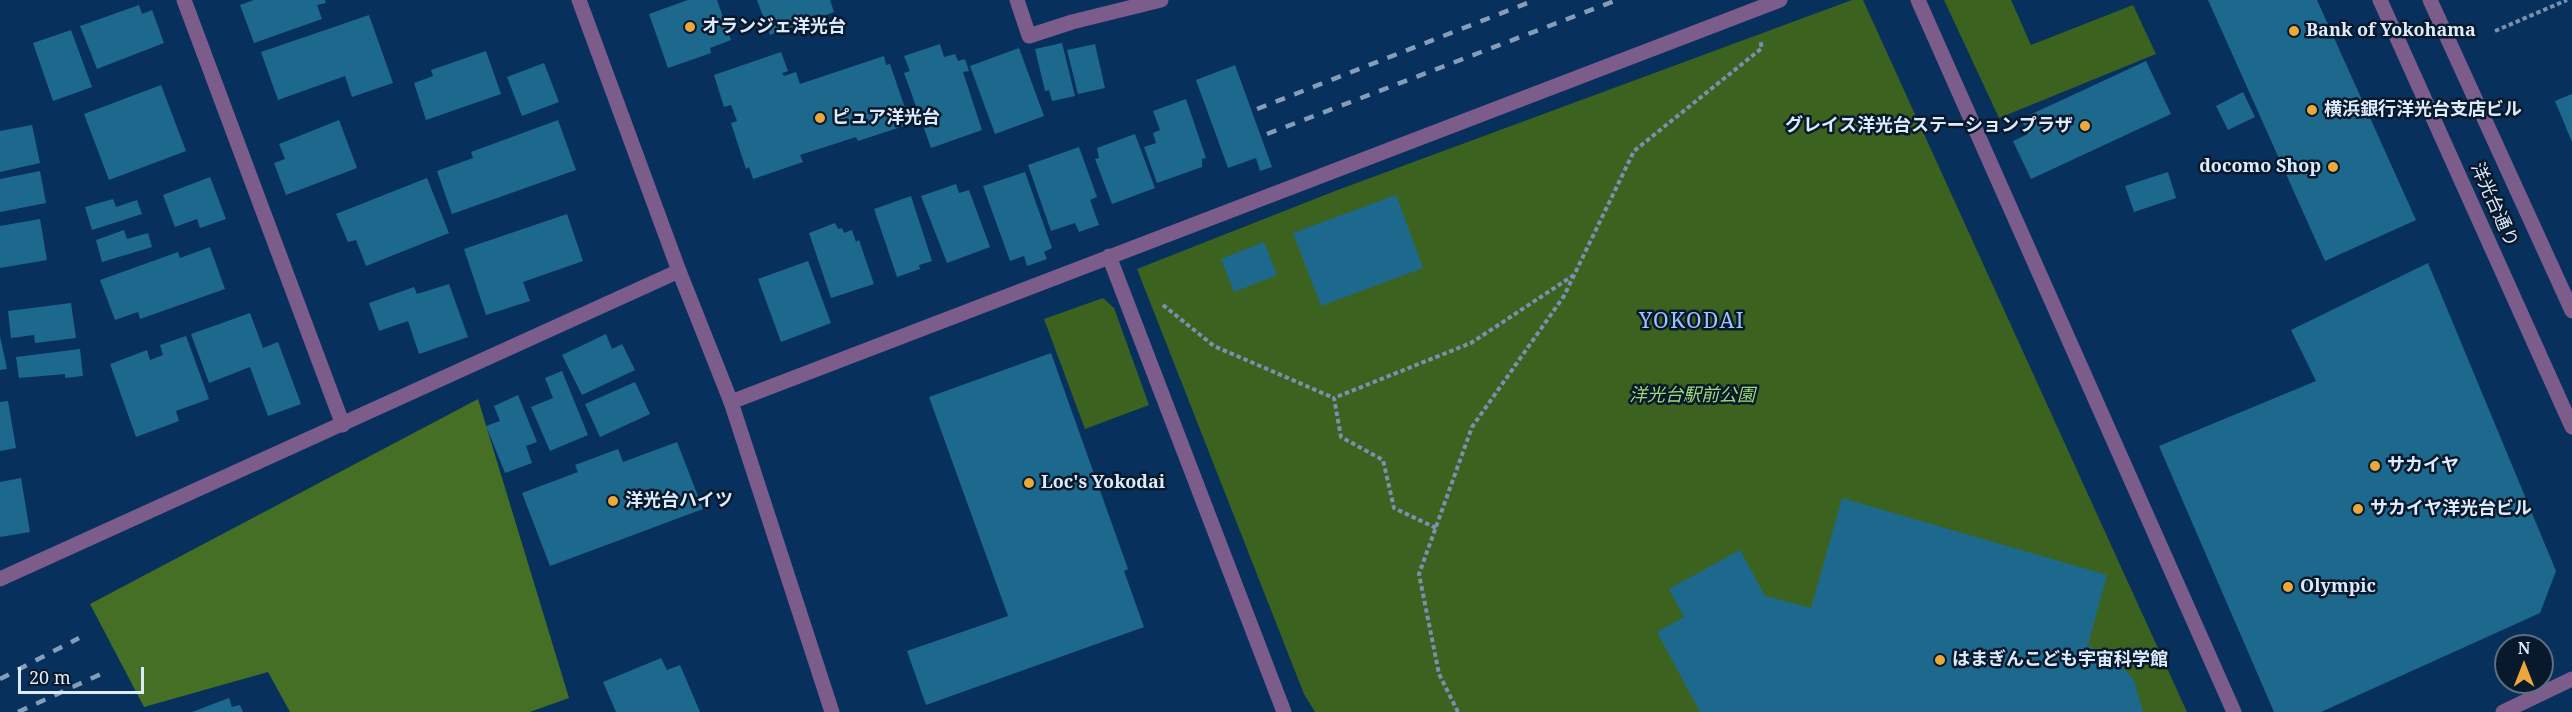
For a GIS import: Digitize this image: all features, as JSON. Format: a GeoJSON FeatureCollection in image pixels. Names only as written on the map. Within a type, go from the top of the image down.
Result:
{"type":"FeatureCollection","features":[{"type":"Feature","properties":{"kind":"street"},"geometry":{"type":"LineString","coordinates":[[184,0],[342,425]]}},
{"type":"Feature","properties":{"kind":"street"},"geometry":{"type":"LineString","coordinates":[[579,0],[679,271],[731,402],[831,712]]}},
{"type":"Feature","properties":{"kind":"street"},"geometry":{"type":"LineString","coordinates":[[1017,0],[1029,36],[1072,22],[1161,0]]}},
{"type":"Feature","properties":{"kind":"street"},"geometry":{"type":"LineString","coordinates":[[731,402],[1780,0]]}},
{"type":"Feature","properties":{"kind":"street"},"geometry":{"type":"LineString","coordinates":[[1918,0],[2234,712]]}},
{"type":"Feature","properties":{"kind":"street","name":"洋光台通り"},"geometry":{"type":"LineString","coordinates":[[2380,0],[2572,427]]}},
{"type":"Feature","properties":{"kind":"street","name":"洋光台通り"},"geometry":{"type":"LineString","coordinates":[[2430,0],[2572,311]]}},
{"type":"Feature","properties":{"kind":"street"},"geometry":{"type":"LineString","coordinates":[[1109,256],[1284,712]]}},
{"type":"Feature","properties":{"kind":"street"},"geometry":{"type":"LineString","coordinates":[[0,579],[679,271]]}},
{"type":"Feature","properties":{"kind":"street"},"geometry":{"type":"LineString","coordinates":[[2503,712],[2572,679]]}},
{"type":"Feature","properties":{"kind":"path"},"geometry":{"type":"LineString","coordinates":[[2495,31],[2567,0]]}},
{"type":"Feature","properties":{"kind":"path"},"geometry":{"type":"LineString","coordinates":[[1458,712],[1440,674],[1419,574],[1472,427],[1564,296],[1634,151],[1762,48],[1753,10]]}},
{"type":"Feature","properties":{"kind":"path"},"geometry":{"type":"LineString","coordinates":[[1160,298],[1164,308],[1214,346],[1334,398],[1471,343],[1574,275]]}},
{"type":"Feature","properties":{"kind":"path"},"geometry":{"type":"LineString","coordinates":[[1334,398],[1341,437],[1383,460],[1394,508],[1436,528]]}},
{"type":"Feature","properties":{"kind":"green space","name":"洋光台駅前公園"},"geometry":{"type":"Polygon","coordinates":[[[1852,0],[1863,0],[2187,712],[1315,712],[1304,694],[1137,269],[1335,191],[1852,0]]]}},
{"type":"Feature","properties":{"kind":"green space"},"geometry":{"type":"Polygon","coordinates":[[[1944,0],[2011,0],[2031,45],[2133,5],[2156,54],[1999,118],[1944,0]]]}},
{"type":"Feature","properties":{"kind":"green space"},"geometry":{"type":"Polygon","coordinates":[[[1103,298],[1114,308],[1149,405],[1085,429],[1044,319],[1103,298]]]}},
{"type":"Feature","properties":{"kind":"green space"},"geometry":{"type":"Polygon","coordinates":[[[478,399],[569,698],[530,712],[290,712],[268,672],[144,707],[90,604],[478,399]]]}},
{"type":"Feature","properties":{"kind":"building"},"geometry":{"type":"Polygon","coordinates":[[[254,0],[325,0],[326,3],[317,5],[322,19],[254,43],[240,5],[254,0]]]}},
{"type":"Feature","properties":{"kind":"building","name":"オランジェ洋光台"},"geometry":{"type":"Polygon","coordinates":[[[688,0],[717,0],[731,40],[710,48],[711,53],[668,68],[649,14],[688,0]]]}},
{"type":"Feature","properties":{"kind":"building"},"geometry":{"type":"Polygon","coordinates":[[[757,0],[830,0],[834,12],[770,35],[757,0]]]}},
{"type":"Feature","properties":{"kind":"building","name":"横浜銀行洋光台支店ビル"},"geometry":{"type":"Polygon","coordinates":[[[2208,0],[2317,0],[2416,220],[2325,261],[2208,0]]]}},
{"type":"Feature","properties":{"kind":"building"},"geometry":{"type":"Polygon","coordinates":[[[139,5],[142,14],[152,10],[164,43],[97,69],[80,26],[139,5]]]}},
{"type":"Feature","properties":{"kind":"building"},"geometry":{"type":"Polygon","coordinates":[[[369,15],[393,83],[352,97],[345,76],[278,100],[261,52],[369,15]]]}},
{"type":"Feature","properties":{"kind":"building"},"geometry":{"type":"Polygon","coordinates":[[[71,30],[92,87],[53,101],[33,43],[71,30]]]}},
{"type":"Feature","properties":{"kind":"building"},"geometry":{"type":"Polygon","coordinates":[[[1062,43],[1075,96],[1052,101],[1049,90],[1045,91],[1035,49],[1062,43]]]}},
{"type":"Feature","properties":{"kind":"building"},"geometry":{"type":"Polygon","coordinates":[[[940,44],[944,57],[955,54],[958,61],[965,59],[969,71],[963,72],[982,130],[931,148],[904,73],[910,71],[904,56],[940,44]]]}},
{"type":"Feature","properties":{"kind":"building"},"geometry":{"type":"Polygon","coordinates":[[[1095,44],[1105,88],[1078,94],[1067,50],[1095,44]]]}},
{"type":"Feature","properties":{"kind":"building"},"geometry":{"type":"Polygon","coordinates":[[[1019,48],[1044,116],[995,134],[970,66],[1019,48]]]}},
{"type":"Feature","properties":{"kind":"building"},"geometry":{"type":"Polygon","coordinates":[[[486,51],[501,94],[426,120],[414,83],[433,76],[431,70],[486,51]]]}},
{"type":"Feature","properties":{"kind":"building","name":"ピュア洋光台"},"geometry":{"type":"Polygon","coordinates":[[[781,52],[788,71],[782,73],[784,76],[796,72],[800,84],[884,56],[886,65],[890,64],[907,114],[902,115],[907,125],[858,141],[856,137],[800,155],[803,162],[753,179],[749,167],[746,169],[731,123],[737,121],[731,105],[724,107],[714,75],[781,52]]]}},
{"type":"Feature","properties":{"kind":"building","name":"グレイス洋光台ステーションプラザ"},"geometry":{"type":"Polygon","coordinates":[[[2146,61],[2171,114],[2031,179],[2013,141],[2028,134],[2021,119],[2146,61]]]}},
{"type":"Feature","properties":{"kind":"building"},"geometry":{"type":"Polygon","coordinates":[[[544,63],[559,102],[522,116],[507,77],[544,63]]]}},
{"type":"Feature","properties":{"kind":"building"},"geometry":{"type":"Polygon","coordinates":[[[1235,65],[1272,167],[1260,171],[1256,158],[1228,168],[1196,80],[1235,65]]]}},
{"type":"Feature","properties":{"kind":"building"},"geometry":{"type":"Polygon","coordinates":[[[161,85],[186,151],[109,180],[84,114],[161,85]]]}},
{"type":"Feature","properties":{"kind":"building"},"geometry":{"type":"Polygon","coordinates":[[[2243,92],[2255,117],[2228,130],[2216,106],[2243,92]]]}},
{"type":"Feature","properties":{"kind":"building"},"geometry":{"type":"Polygon","coordinates":[[[2572,94],[2572,142],[2555,101],[2572,94]]]}},
{"type":"Feature","properties":{"kind":"building"},"geometry":{"type":"Polygon","coordinates":[[[1186,99],[1206,158],[1202,159],[1202,167],[1157,183],[1144,147],[1156,143],[1153,133],[1160,130],[1153,111],[1186,99]]]}},
{"type":"Feature","properties":{"kind":"building"},"geometry":{"type":"Polygon","coordinates":[[[339,120],[357,168],[286,195],[274,163],[285,159],[279,144],[339,120]]]}},
{"type":"Feature","properties":{"kind":"building"},"geometry":{"type":"Polygon","coordinates":[[[558,120],[576,170],[452,214],[437,171],[473,158],[471,152],[558,120]]]}},
{"type":"Feature","properties":{"kind":"building"},"geometry":{"type":"Polygon","coordinates":[[[32,125],[40,163],[0,172],[0,131],[32,125]]]}},
{"type":"Feature","properties":{"kind":"building"},"geometry":{"type":"Polygon","coordinates":[[[1135,134],[1155,188],[1112,204],[1095,159],[1099,158],[1097,148],[1135,134]]]}},
{"type":"Feature","properties":{"kind":"building"},"geometry":{"type":"Polygon","coordinates":[[[1079,147],[1097,197],[1090,200],[1099,225],[1079,232],[1075,223],[1051,231],[1028,165],[1079,147]]]}},
{"type":"Feature","properties":{"kind":"building"},"geometry":{"type":"Polygon","coordinates":[[[40,171],[46,203],[0,212],[0,179],[40,171]]]}},
{"type":"Feature","properties":{"kind":"building"},"geometry":{"type":"Polygon","coordinates":[[[1025,172],[1052,248],[1044,252],[1047,259],[1027,266],[1024,256],[1010,261],[983,186],[1025,172]]]}},
{"type":"Feature","properties":{"kind":"building"},"geometry":{"type":"Polygon","coordinates":[[[2168,172],[2176,198],[2134,212],[2125,186],[2168,172]]]}},
{"type":"Feature","properties":{"kind":"building"},"geometry":{"type":"Polygon","coordinates":[[[210,177],[226,219],[200,228],[197,219],[175,227],[163,195],[210,177]]]}},
{"type":"Feature","properties":{"kind":"building"},"geometry":{"type":"Polygon","coordinates":[[[427,178],[449,233],[366,266],[356,240],[348,242],[336,214],[427,178]]]}},
{"type":"Feature","properties":{"kind":"building"},"geometry":{"type":"Polygon","coordinates":[[[956,184],[959,193],[969,190],[990,247],[947,263],[921,196],[956,184]]]}},
{"type":"Feature","properties":{"kind":"building"},"geometry":{"type":"Polygon","coordinates":[[[1396,195],[1423,268],[1321,306],[1293,233],[1396,195]]]}},
{"type":"Feature","properties":{"kind":"building"},"geometry":{"type":"Polygon","coordinates":[[[911,196],[932,261],[919,265],[920,269],[897,277],[874,209],[911,196]]]}},
{"type":"Feature","properties":{"kind":"building"},"geometry":{"type":"Polygon","coordinates":[[[113,199],[116,207],[137,200],[142,214],[92,230],[85,207],[113,199]]]}},
{"type":"Feature","properties":{"kind":"building"},"geometry":{"type":"Polygon","coordinates":[[[567,214],[583,261],[523,282],[530,301],[486,315],[464,249],[567,214]]]}},
{"type":"Feature","properties":{"kind":"building"},"geometry":{"type":"Polygon","coordinates":[[[40,219],[47,260],[0,268],[0,226],[40,219]]]}},
{"type":"Feature","properties":{"kind":"building"},"geometry":{"type":"Polygon","coordinates":[[[835,223],[838,229],[842,228],[844,233],[852,230],[856,242],[859,240],[874,284],[831,298],[809,233],[835,223]]]}},
{"type":"Feature","properties":{"kind":"building"},"geometry":{"type":"Polygon","coordinates":[[[124,230],[127,239],[148,233],[152,247],[102,262],[96,240],[124,230]]]}},
{"type":"Feature","properties":{"kind":"building"},"geometry":{"type":"Polygon","coordinates":[[[1264,242],[1277,275],[1234,292],[1221,259],[1264,242]]]}},
{"type":"Feature","properties":{"kind":"building"},"geometry":{"type":"Polygon","coordinates":[[[210,247],[225,289],[140,319],[138,312],[115,320],[100,280],[178,252],[180,258],[210,247]]]}},
{"type":"Feature","properties":{"kind":"building"},"geometry":{"type":"Polygon","coordinates":[[[808,261],[831,323],[781,342],[758,279],[808,261]]]}},
{"type":"Feature","properties":{"kind":"building","name":"サカイヤ洋光台ビル"},"geometry":{"type":"Polygon","coordinates":[[[2428,263],[2556,571],[2540,613],[2321,712],[2274,712],[2159,446],[2316,381],[2291,330],[2428,263]]]}},
{"type":"Feature","properties":{"kind":"building"},"geometry":{"type":"Polygon","coordinates":[[[449,284],[468,337],[419,354],[408,321],[379,331],[369,303],[414,287],[417,294],[449,284]]]}},
{"type":"Feature","properties":{"kind":"building"},"geometry":{"type":"Polygon","coordinates":[[[71,303],[76,338],[35,343],[34,335],[11,338],[8,311],[71,303]]]}},
{"type":"Feature","properties":{"kind":"building"},"geometry":{"type":"Polygon","coordinates":[[[250,313],[263,348],[278,342],[301,404],[268,416],[250,367],[209,383],[191,334],[250,313]]]}},
{"type":"Feature","properties":{"kind":"building"},"geometry":{"type":"Polygon","coordinates":[[[606,334],[612,349],[622,344],[635,370],[582,395],[562,355],[606,334]]]}},
{"type":"Feature","properties":{"kind":"building"},"geometry":{"type":"Polygon","coordinates":[[[0,336],[7,369],[0,370],[0,336]]]}},
{"type":"Feature","properties":{"kind":"building"},"geometry":{"type":"Polygon","coordinates":[[[186,336],[209,399],[176,411],[179,421],[136,437],[110,364],[147,350],[150,360],[163,355],[160,345],[186,336]]]}},
{"type":"Feature","properties":{"kind":"building"},"geometry":{"type":"Polygon","coordinates":[[[80,349],[83,376],[65,378],[65,374],[19,378],[16,357],[80,349]]]}},
{"type":"Feature","properties":{"kind":"building","name":"Loc's Yokodai"},"geometry":{"type":"Polygon","coordinates":[[[1051,353],[1128,569],[1124,571],[1144,627],[926,705],[907,651],[1008,616],[929,397],[1051,353]]]}},
{"type":"Feature","properties":{"kind":"building"},"geometry":{"type":"Polygon","coordinates":[[[562,371],[588,435],[550,451],[531,407],[553,398],[545,378],[562,371]]]}},
{"type":"Feature","properties":{"kind":"building"},"geometry":{"type":"Polygon","coordinates":[[[635,382],[650,414],[600,437],[585,404],[635,382]]]}},
{"type":"Feature","properties":{"kind":"building"},"geometry":{"type":"Polygon","coordinates":[[[518,395],[537,442],[526,446],[532,463],[505,473],[486,426],[500,421],[494,406],[518,395]]]}},
{"type":"Feature","properties":{"kind":"building"},"geometry":{"type":"Polygon","coordinates":[[[8,401],[16,448],[0,451],[0,402],[8,401]]]}},
{"type":"Feature","properties":{"kind":"building","name":"洋光台ハイツ"},"geometry":{"type":"Polygon","coordinates":[[[677,442],[703,509],[550,566],[522,493],[578,472],[575,465],[618,449],[623,462],[677,442]]]}},
{"type":"Feature","properties":{"kind":"building"},"geometry":{"type":"Polygon","coordinates":[[[21,478],[30,532],[0,537],[0,482],[21,478]]]}},
{"type":"Feature","properties":{"kind":"building"},"geometry":{"type":"Polygon","coordinates":[[[1842,498],[2107,575],[2088,645],[2121,665],[2134,680],[2143,712],[1700,712],[1657,632],[1684,617],[1669,589],[1740,550],[1765,596],[1811,608],[1842,498]]]}},
{"type":"Feature","properties":{"kind":"building"},"geometry":{"type":"Polygon","coordinates":[[[661,658],[667,670],[680,665],[700,712],[616,712],[603,682],[661,658]]]}},
{"type":"Feature","properties":{"kind":"building"},"geometry":{"type":"Polygon","coordinates":[[[229,698],[232,707],[240,705],[243,712],[192,712],[229,698]]]}},
{"type":"Feature","properties":{"kind":"railway"},"geometry":{"type":"LineString","coordinates":[[1257,109],[1535,0]]}},
{"type":"Feature","properties":{"kind":"railway"},"geometry":{"type":"LineString","coordinates":[[1267,134],[1617,0]]}},
{"type":"Feature","properties":{"kind":"railway"},"geometry":{"type":"LineString","coordinates":[[0,679],[79,638]]}},
{"type":"Feature","properties":{"kind":"railway"},"geometry":{"type":"LineString","coordinates":[[18,712],[101,674]]}},
{"type":"Feature","properties":{"kind":"place","name":"オランジェ洋光台"},"geometry":{"type":"Point","coordinates":[690,27]}},
{"type":"Feature","properties":{"kind":"place","name":"Bank of Yokohama"},"geometry":{"type":"Point","coordinates":[2294,31]}},
{"type":"Feature","properties":{"kind":"place","name":"横浜銀行洋光台支店ビル"},"geometry":{"type":"Point","coordinates":[2312,110]}},
{"type":"Feature","properties":{"kind":"place","name":"ピュア洋光台"},"geometry":{"type":"Point","coordinates":[820,118]}},
{"type":"Feature","properties":{"kind":"place","name":"グレイス洋光台ステーションプラザ"},"geometry":{"type":"Point","coordinates":[2085,126]}},
{"type":"Feature","properties":{"kind":"place","name":"docomo Shop"},"geometry":{"type":"Point","coordinates":[2333,167]}},
{"type":"Feature","properties":{"kind":"place","name":"サカイヤ"},"geometry":{"type":"Point","coordinates":[2375,466]}},
{"type":"Feature","properties":{"kind":"place","name":"Loc's Yokodai"},"geometry":{"type":"Point","coordinates":[1029,483]}},
{"type":"Feature","properties":{"kind":"place","name":"洋光台ハイツ"},"geometry":{"type":"Point","coordinates":[613,501]}},
{"type":"Feature","properties":{"kind":"place","name":"サカイヤ洋光台ビル"},"geometry":{"type":"Point","coordinates":[2358,509]}},
{"type":"Feature","properties":{"kind":"place","name":"Olympic"},"geometry":{"type":"Point","coordinates":[2288,587]}},
{"type":"Feature","properties":{"kind":"place","name":"はまぎんこども宇宙科学館"},"geometry":{"type":"Point","coordinates":[1940,660]}},
{"type":"Feature","properties":{"kind":"district","name":"YOKODAI"},"geometry":{"type":"Point","coordinates":[1692,322]}}]}
